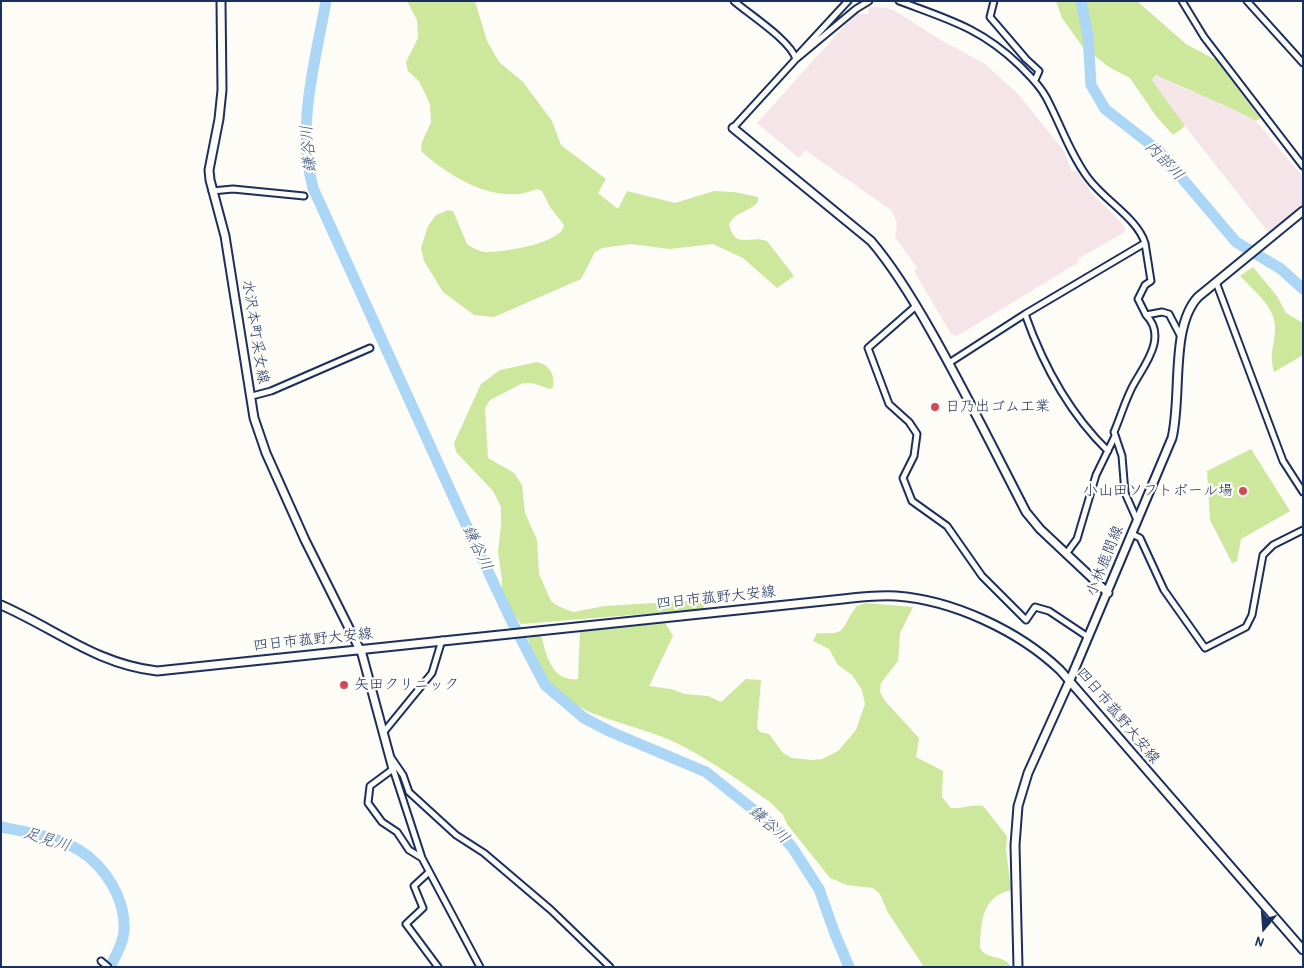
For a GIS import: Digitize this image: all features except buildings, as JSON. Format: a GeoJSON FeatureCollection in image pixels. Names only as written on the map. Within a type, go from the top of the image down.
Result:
{"type":"FeatureCollection","features":[{"type":"Feature","properties":{"kind":"main road","name":"水沢本町采女線"},"geometry":{"type":"LineString","coordinates":[[222,1],[222,90],[219,120],[209,170],[212,191],[225,236],[254,418],[266,453],[364,660],[393,769]]}},
{"type":"Feature","properties":{"kind":"main road"},"geometry":{"type":"LineString","coordinates":[[733,128],[871,241],[890,264],[949,363],[1026,512],[1040,530],[1108,592]]}},
{"type":"Feature","properties":{"kind":"main road","name":"小林鹿間線"},"geometry":{"type":"LineString","coordinates":[[1018,967],[1015,845],[1018,806],[1028,773],[1108,592],[1172,438],[1177,411],[1183,321],[1192,304],[1216,282],[1303,211]]}},
{"type":"Feature","properties":{"kind":"main road","name":"四日市菰野大安線"},"geometry":{"type":"LineString","coordinates":[[1,605],[110,661],[143,669],[168,670],[358,648],[834,600],[898,596],[958,610],[990,622],[1047,658],[1070,680],[1303,950]]}},
{"type":"Feature","properties":{"kind":"street"},"geometry":{"type":"LineString","coordinates":[[734,1],[780,39],[794,53],[796,59]]}},
{"type":"Feature","properties":{"kind":"street"},"geometry":{"type":"LineString","coordinates":[[796,59],[803,48],[848,1]]}},
{"type":"Feature","properties":{"kind":"street"},"geometry":{"type":"LineString","coordinates":[[733,128],[796,59],[856,9],[869,1]]}},
{"type":"Feature","properties":{"kind":"street"},"geometry":{"type":"LineString","coordinates":[[899,1],[968,27],[993,41],[1035,80],[1056,115],[1083,172],[1108,201],[1135,224],[1145,243],[1151,281],[1145,286],[1138,299],[1155,335],[1154,345],[1146,366],[1135,382],[1114,432],[1122,456],[1125,493],[1137,520]]}},
{"type":"Feature","properties":{"kind":"street"},"geometry":{"type":"LineString","coordinates":[[994,1],[990,17],[1026,59],[1039,71],[1035,80]]}},
{"type":"Feature","properties":{"kind":"street"},"geometry":{"type":"LineString","coordinates":[[1182,1],[1204,37],[1303,166]]}},
{"type":"Feature","properties":{"kind":"street"},"geometry":{"type":"LineString","coordinates":[[1248,1],[1303,63]]}},
{"type":"Feature","properties":{"kind":"street"},"geometry":{"type":"LineString","coordinates":[[212,191],[233,189],[304,196]]}},
{"type":"Feature","properties":{"kind":"street"},"geometry":{"type":"LineString","coordinates":[[949,363],[1024,314],[1145,243]]}},
{"type":"Feature","properties":{"kind":"street"},"geometry":{"type":"LineString","coordinates":[[1216,282],[1283,461],[1303,492]]}},
{"type":"Feature","properties":{"kind":"street"},"geometry":{"type":"LineString","coordinates":[[916,306],[868,348],[889,404],[909,422],[917,434],[914,456],[903,478],[912,501],[948,526],[982,576],[1026,620],[1035,607],[1049,611],[1088,637]]}},
{"type":"Feature","properties":{"kind":"street"},"geometry":{"type":"LineString","coordinates":[[1146,315],[1162,312],[1169,314],[1181,337]]}},
{"type":"Feature","properties":{"kind":"street"},"geometry":{"type":"LineString","coordinates":[[1024,314],[1036,345],[1073,412],[1108,451]]}},
{"type":"Feature","properties":{"kind":"street"},"geometry":{"type":"LineString","coordinates":[[252,396],[271,392],[370,348]]}},
{"type":"Feature","properties":{"kind":"street"},"geometry":{"type":"LineString","coordinates":[[1066,554],[1077,539],[1096,475],[1115,436]]}},
{"type":"Feature","properties":{"kind":"street"},"geometry":{"type":"LineString","coordinates":[[1132,534],[1140,538],[1164,590],[1206,648],[1246,627],[1252,615],[1263,555],[1273,545],[1303,530]]}},
{"type":"Feature","properties":{"kind":"street"},"geometry":{"type":"LineString","coordinates":[[383,733],[432,673],[442,640]]}},
{"type":"Feature","properties":{"kind":"street"},"geometry":{"type":"LineString","coordinates":[[389,755],[403,774],[409,792],[456,835],[484,853],[551,910],[610,967]]}},
{"type":"Feature","properties":{"kind":"street"},"geometry":{"type":"LineString","coordinates":[[422,858],[409,850],[397,832],[382,822],[368,803],[370,786],[393,769],[428,872],[480,967]]}},
{"type":"Feature","properties":{"kind":"street"},"geometry":{"type":"LineString","coordinates":[[428,872],[414,886],[423,908],[406,924],[438,967]]}},
{"type":"Feature","properties":{"kind":"street"},"geometry":{"type":"LineString","coordinates":[[102,962],[108,967]]}},
{"type":"Feature","properties":{"kind":"shaded area"},"geometry":{"type":"Polygon","coordinates":[[[868,6],[892,9],[939,39],[985,64],[1018,94],[1064,151],[1072,172],[1076,170],[1094,196],[1122,223],[1126,231],[1078,259],[1079,262],[957,336],[951,334],[914,271],[917,268],[895,237],[897,223],[891,210],[805,150],[799,158],[757,123],[855,14],[869,14],[868,6]]]}},
{"type":"Feature","properties":{"kind":"shaded area"},"geometry":{"type":"Polygon","coordinates":[[[1157,75],[1182,88],[1216,100],[1256,121],[1303,177],[1303,205],[1269,233],[1185,126],[1152,80],[1157,75]]]}},
{"type":"Feature","properties":{"kind":"green space"},"geometry":{"type":"Polygon","coordinates":[[[407,1],[475,1],[487,41],[499,62],[523,82],[552,121],[561,145],[606,179],[598,193],[618,209],[627,191],[675,203],[714,191],[734,192],[758,197],[758,202],[735,216],[729,224],[732,232],[739,239],[761,239],[767,241],[794,276],[777,288],[743,258],[713,244],[670,249],[631,244],[602,248],[595,252],[581,279],[494,317],[474,315],[443,292],[424,261],[421,248],[428,226],[436,215],[448,210],[453,211],[467,244],[477,250],[486,252],[519,248],[544,241],[554,237],[561,231],[564,225],[550,207],[542,191],[537,189],[522,193],[506,194],[475,187],[446,171],[421,151],[422,142],[431,122],[430,104],[419,81],[408,71],[406,62],[418,38],[417,20],[407,1]]]}},
{"type":"Feature","properties":{"kind":"green space"},"geometry":{"type":"Polygon","coordinates":[[[1056,1],[1137,1],[1186,44],[1216,60],[1260,118],[1256,121],[1232,108],[1156,75],[1152,80],[1185,126],[1173,135],[1156,116],[1130,78],[1109,67],[1082,46],[1062,18],[1056,1]]]}},
{"type":"Feature","properties":{"kind":"green space"},"geometry":{"type":"Polygon","coordinates":[[[1253,267],[1277,296],[1286,313],[1303,323],[1303,355],[1274,372],[1272,355],[1275,322],[1264,300],[1240,276],[1253,267]]]}},
{"type":"Feature","properties":{"kind":"green space"},"geometry":{"type":"Polygon","coordinates":[[[537,362],[542,363],[551,371],[553,387],[550,389],[532,383],[523,383],[490,400],[485,408],[488,458],[514,473],[522,485],[525,513],[537,540],[539,574],[551,601],[573,612],[605,606],[703,600],[704,609],[521,624],[502,598],[502,580],[498,552],[501,507],[493,491],[456,452],[454,443],[481,384],[500,370],[537,362]]]}},
{"type":"Feature","properties":{"kind":"green space","name":"小山田ソフトボール場"},"geometry":{"type":"Polygon","coordinates":[[[1251,449],[1290,511],[1241,539],[1237,561],[1232,563],[1210,520],[1207,471],[1251,449]]]}},
{"type":"Feature","properties":{"kind":"green space"},"geometry":{"type":"Polygon","coordinates":[[[866,603],[913,607],[900,633],[898,661],[881,683],[880,692],[885,701],[919,738],[916,757],[943,771],[942,797],[951,808],[983,806],[1007,836],[1006,850],[1011,890],[1001,893],[988,905],[982,921],[980,948],[987,955],[1005,960],[1011,967],[924,967],[887,911],[880,894],[873,888],[847,885],[830,878],[787,824],[783,815],[770,802],[683,746],[583,709],[566,698],[550,684],[538,664],[528,638],[541,635],[548,659],[556,672],[569,679],[578,679],[580,630],[664,621],[673,636],[649,686],[671,689],[685,694],[708,696],[721,702],[746,679],[761,680],[757,728],[760,732],[769,734],[783,753],[792,758],[822,759],[838,751],[856,730],[865,704],[862,690],[852,675],[838,665],[829,649],[813,641],[817,633],[835,633],[840,631],[857,606],[866,603]]]}},
{"type":"Feature","properties":{"kind":"waterway","name":"鎌谷川"},"geometry":{"type":"LineString","coordinates":[[326,1],[309,94],[307,118],[308,165],[313,188],[462,516],[511,620],[545,685],[584,718],[611,732],[706,772],[769,822],[792,847],[819,889],[849,967]]}},
{"type":"Feature","properties":{"kind":"waterway","name":"内部川"},"geometry":{"type":"LineString","coordinates":[[1081,1],[1088,36],[1091,85],[1105,109],[1159,151],[1236,242],[1281,269],[1303,289]]}},
{"type":"Feature","properties":{"kind":"waterway","name":"足見川"},"geometry":{"type":"LineString","coordinates":[[1,827],[41,835],[70,845],[88,857],[105,874],[112,884],[124,919],[122,940],[110,967]]}},
{"type":"Feature","properties":{"kind":"place","name":"日乃出ゴム工業"},"geometry":{"type":"Point","coordinates":[935,407]}},
{"type":"Feature","properties":{"kind":"place","name":"小山田ソフトボール場"},"geometry":{"type":"Point","coordinates":[1243,491]}},
{"type":"Feature","properties":{"kind":"place","name":"矢田クリニック"},"geometry":{"type":"Point","coordinates":[344,685]}}]}
